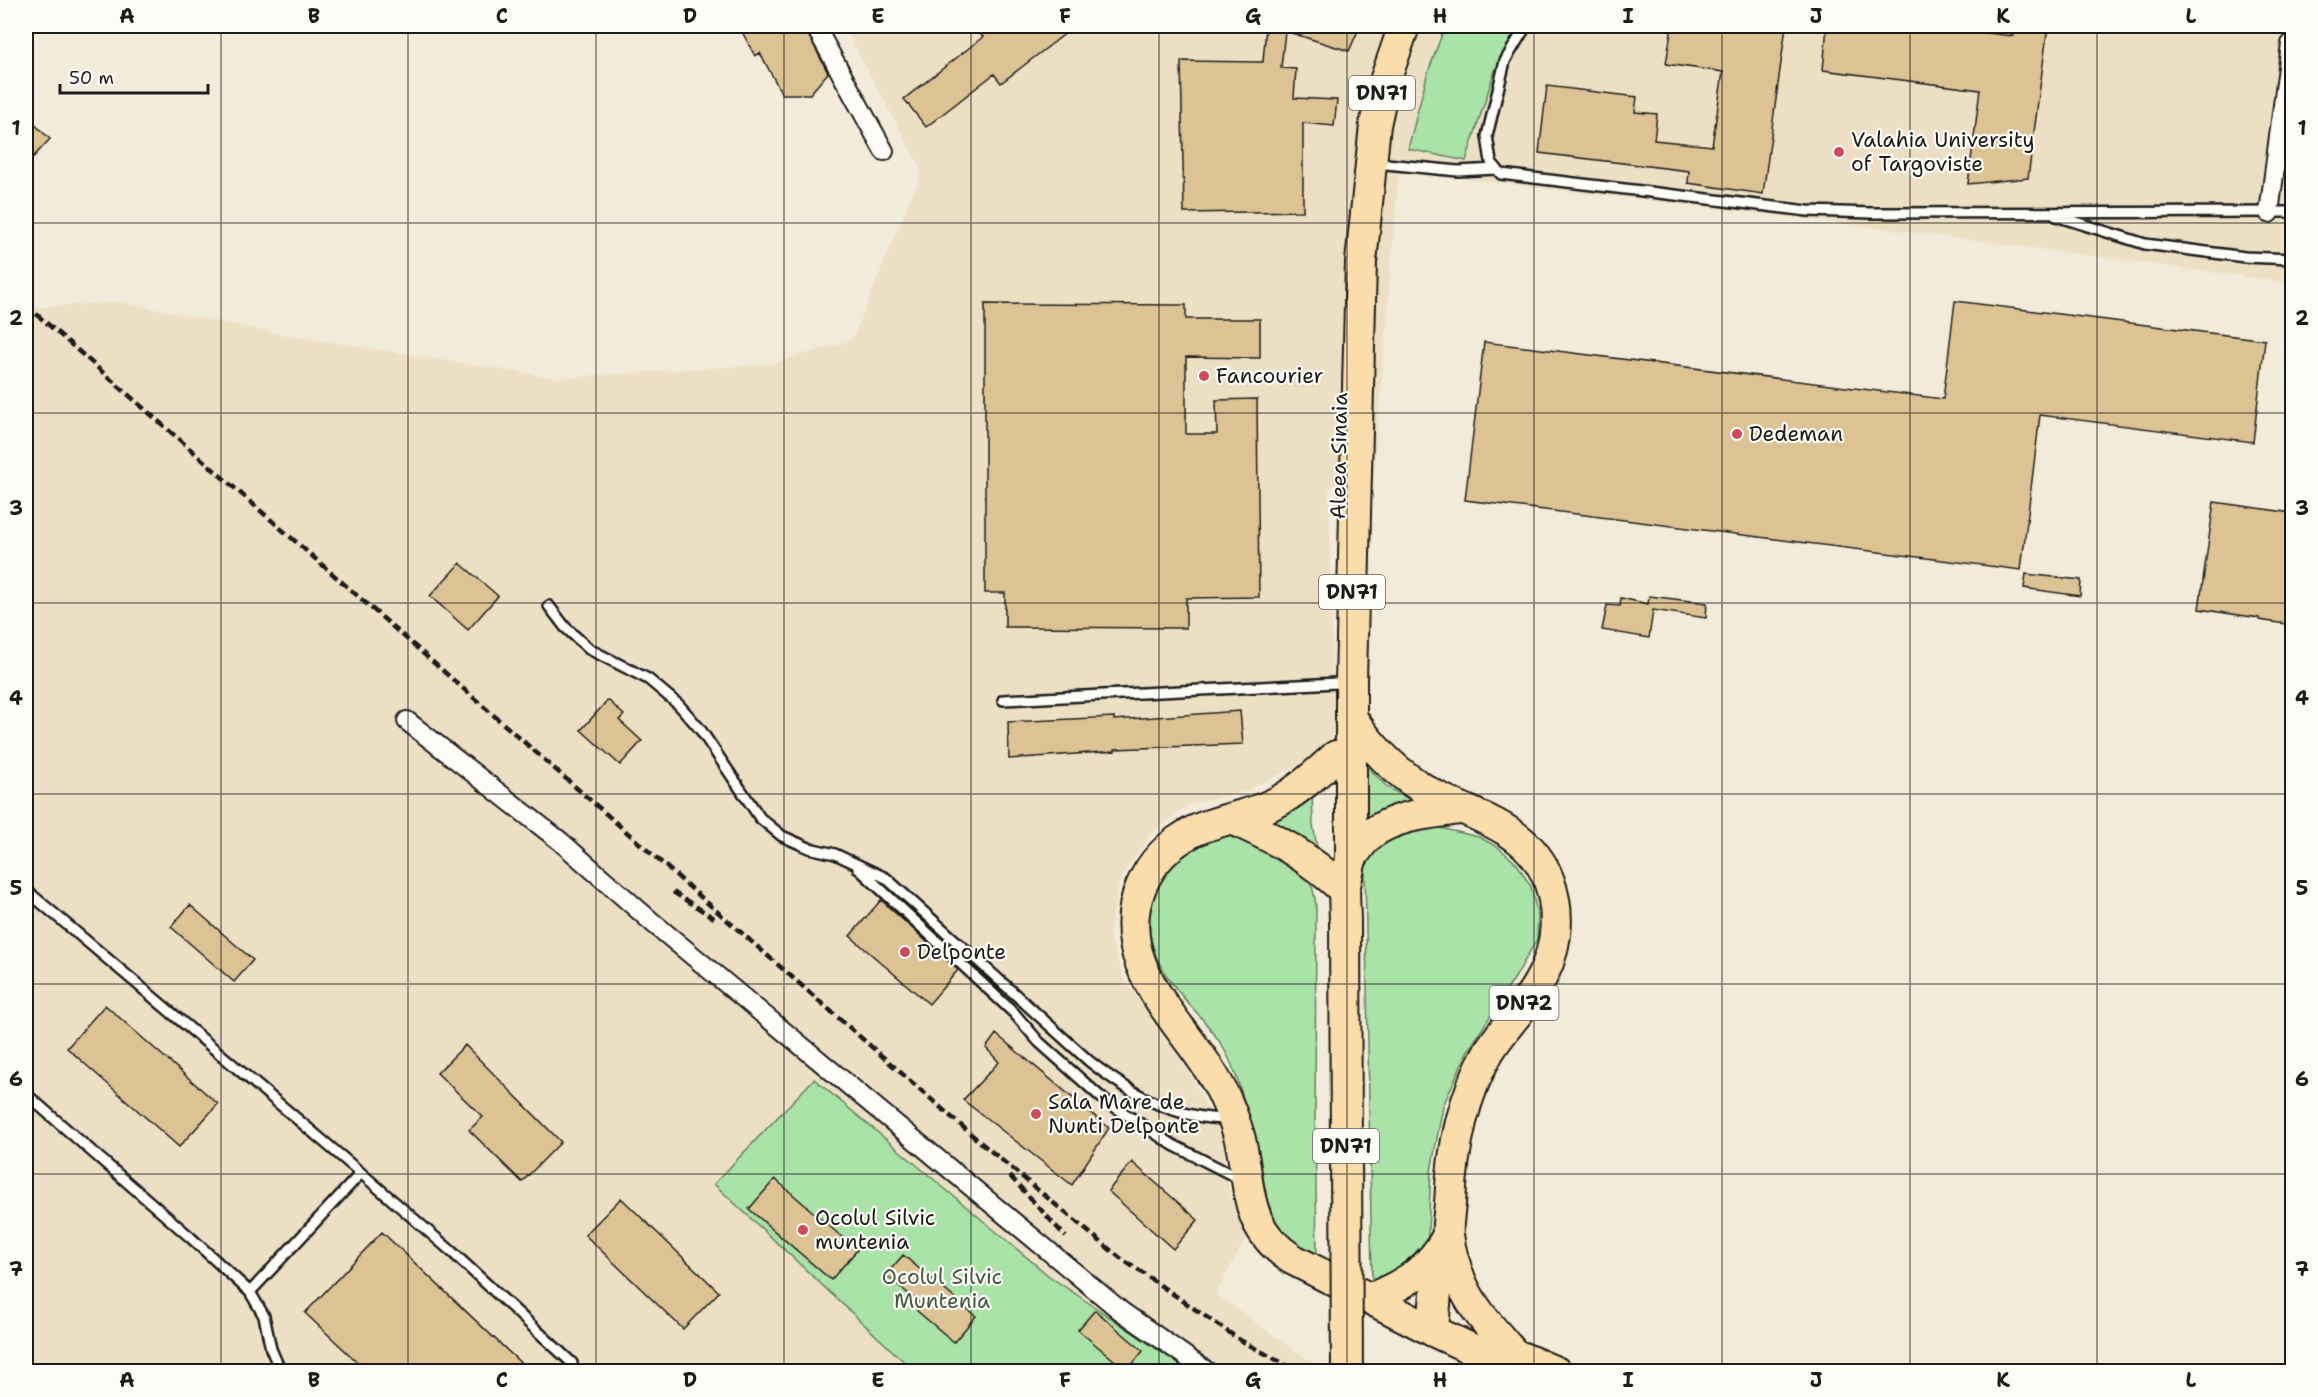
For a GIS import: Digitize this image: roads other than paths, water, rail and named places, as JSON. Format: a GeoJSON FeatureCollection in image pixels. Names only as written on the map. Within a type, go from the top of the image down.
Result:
{"type":"FeatureCollection","features":[{"type":"Feature","properties":{"kind":"main road","name":"Aleea Sinaia"},"geometry":{"type":"LineString","coordinates":[[1347,1371],[1345,921],[1344,890],[1335,859],[1341,326],[1348,212],[1362,109],[1373,66],[1387,26]]}},
{"type":"Feature","properties":{"kind":"main road","name":"Aleea Sinaia"},"geometry":{"type":"LineString","coordinates":[[1344,890],[1351,859],[1351,717],[1361,262],[1370,162],[1384,84],[1404,26]]}},
{"type":"Feature","properties":{"kind":"main road","name":"DN72"},"geometry":{"type":"LineString","coordinates":[[1351,717],[1366,740],[1403,776],[1460,809],[1500,825],[1518,837],[1534,853],[1549,879],[1557,906],[1556,935],[1550,961],[1540,980],[1488,1053],[1463,1111],[1455,1143],[1444,1244],[1442,1335]]}},
{"type":"Feature","properties":{"kind":"main road","name":"DN72"},"geometry":{"type":"LineString","coordinates":[[1336,756],[1278,801],[1194,831],[1164,852],[1150,868],[1137,892],[1132,919],[1133,941],[1141,964],[1154,992],[1200,1053],[1220,1088],[1234,1119],[1242,1147],[1256,1221],[1265,1236],[1279,1250],[1442,1335],[1517,1362],[1556,1371]]}},
{"type":"Feature","properties":{"kind":"main road"},"geometry":{"type":"LineString","coordinates":[[1351,859],[1371,834],[1386,825],[1412,816],[1460,809]]}},
{"type":"Feature","properties":{"kind":"main road"},"geometry":{"type":"LineString","coordinates":[[1232,819],[1274,837],[1302,854],[1344,890]]}},
{"type":"Feature","properties":{"kind":"main road","name":"DN72"},"geometry":{"type":"LineString","coordinates":[[1444,1244],[1479,1314],[1517,1362]]}},
{"type":"Feature","properties":{"kind":"main road"},"geometry":{"type":"LineString","coordinates":[[1370,1299],[1398,1286],[1420,1272],[1444,1244]]}},
{"type":"Feature","properties":{"kind":"main road","name":"DN72"},"geometry":{"type":"LineString","coordinates":[[1442,1335],[1462,1283]]}},
{"type":"Feature","properties":{"kind":"street"},"geometry":{"type":"LineString","coordinates":[[815,26],[884,150]]}},
{"type":"Feature","properties":{"kind":"street"},"geometry":{"type":"LineString","coordinates":[[2269,213],[2292,44]]}},
{"type":"Feature","properties":{"kind":"street"},"geometry":{"type":"LineString","coordinates":[[407,721],[560,841],[652,922],[1121,1311],[1208,1371]]}},
{"type":"Feature","properties":{"kind":"lane"},"geometry":{"type":"LineString","coordinates":[[1526,26],[1505,61],[1487,136],[1491,162],[1501,174],[1808,211],[1872,213],[2292,212]]}},
{"type":"Feature","properties":{"kind":"lane"},"geometry":{"type":"LineString","coordinates":[[1370,162],[1458,171],[1496,169]]}},
{"type":"Feature","properties":{"kind":"lane"},"geometry":{"type":"LineString","coordinates":[[2045,213],[2145,244],[2292,259]]}},
{"type":"Feature","properties":{"kind":"lane"},"geometry":{"type":"LineString","coordinates":[[549,606],[565,627],[589,649],[648,679],[679,705],[700,729],[760,818],[782,836],[809,848],[835,854],[886,878],[1089,1061],[1142,1098],[1176,1112],[1205,1119],[1234,1119]]}},
{"type":"Feature","properties":{"kind":"lane"},"geometry":{"type":"LineString","coordinates":[[1003,700],[1337,683]]}},
{"type":"Feature","properties":{"kind":"lane"},"geometry":{"type":"LineString","coordinates":[[852,862],[1104,1100],[1173,1145],[1247,1183]]}},
{"type":"Feature","properties":{"kind":"lane"},"geometry":{"type":"LineString","coordinates":[[26,890],[451,1251],[572,1364],[571,1371]]}},
{"type":"Feature","properties":{"kind":"lane"},"geometry":{"type":"LineString","coordinates":[[26,1094],[250,1292],[264,1316],[271,1349],[281,1371]]}},
{"type":"Feature","properties":{"kind":"lane"},"geometry":{"type":"LineString","coordinates":[[250,1292],[361,1173]]}},
{"type":"Feature","properties":{"kind":"railway"},"geometry":{"type":"LineString","coordinates":[[26,305],[980,1142],[1119,1257],[1240,1340],[1299,1372]]}},
{"type":"Feature","properties":{"kind":"railway"},"geometry":{"type":"LineString","coordinates":[[673,892],[714,918]]}},
{"type":"Feature","properties":{"kind":"railway"},"geometry":{"type":"LineString","coordinates":[[1010,1176],[1066,1237]]}},
{"type":"Feature","properties":{"kind":"place","name":"Valahia University of Targoviste"},"geometry":{"type":"Point","coordinates":[1839,152]}},
{"type":"Feature","properties":{"kind":"place","name":"Fancourier"},"geometry":{"type":"Point","coordinates":[1204,376]}},
{"type":"Feature","properties":{"kind":"place","name":"Dedeman"},"geometry":{"type":"Point","coordinates":[1737,434]}},
{"type":"Feature","properties":{"kind":"place","name":"Delponte"},"geometry":{"type":"Point","coordinates":[905,952]}},
{"type":"Feature","properties":{"kind":"place","name":"Sala Mare de Nunti Delponte"},"geometry":{"type":"Point","coordinates":[1036,1114]}},
{"type":"Feature","properties":{"kind":"place","name":"Ocolul Silvic muntenia"},"geometry":{"type":"Point","coordinates":[803,1230]}},
{"type":"Feature","properties":{"kind":"park label","name":"Ocolul Silvic Muntenia"},"geometry":{"type":"Point","coordinates":[942,1289]}}]}
